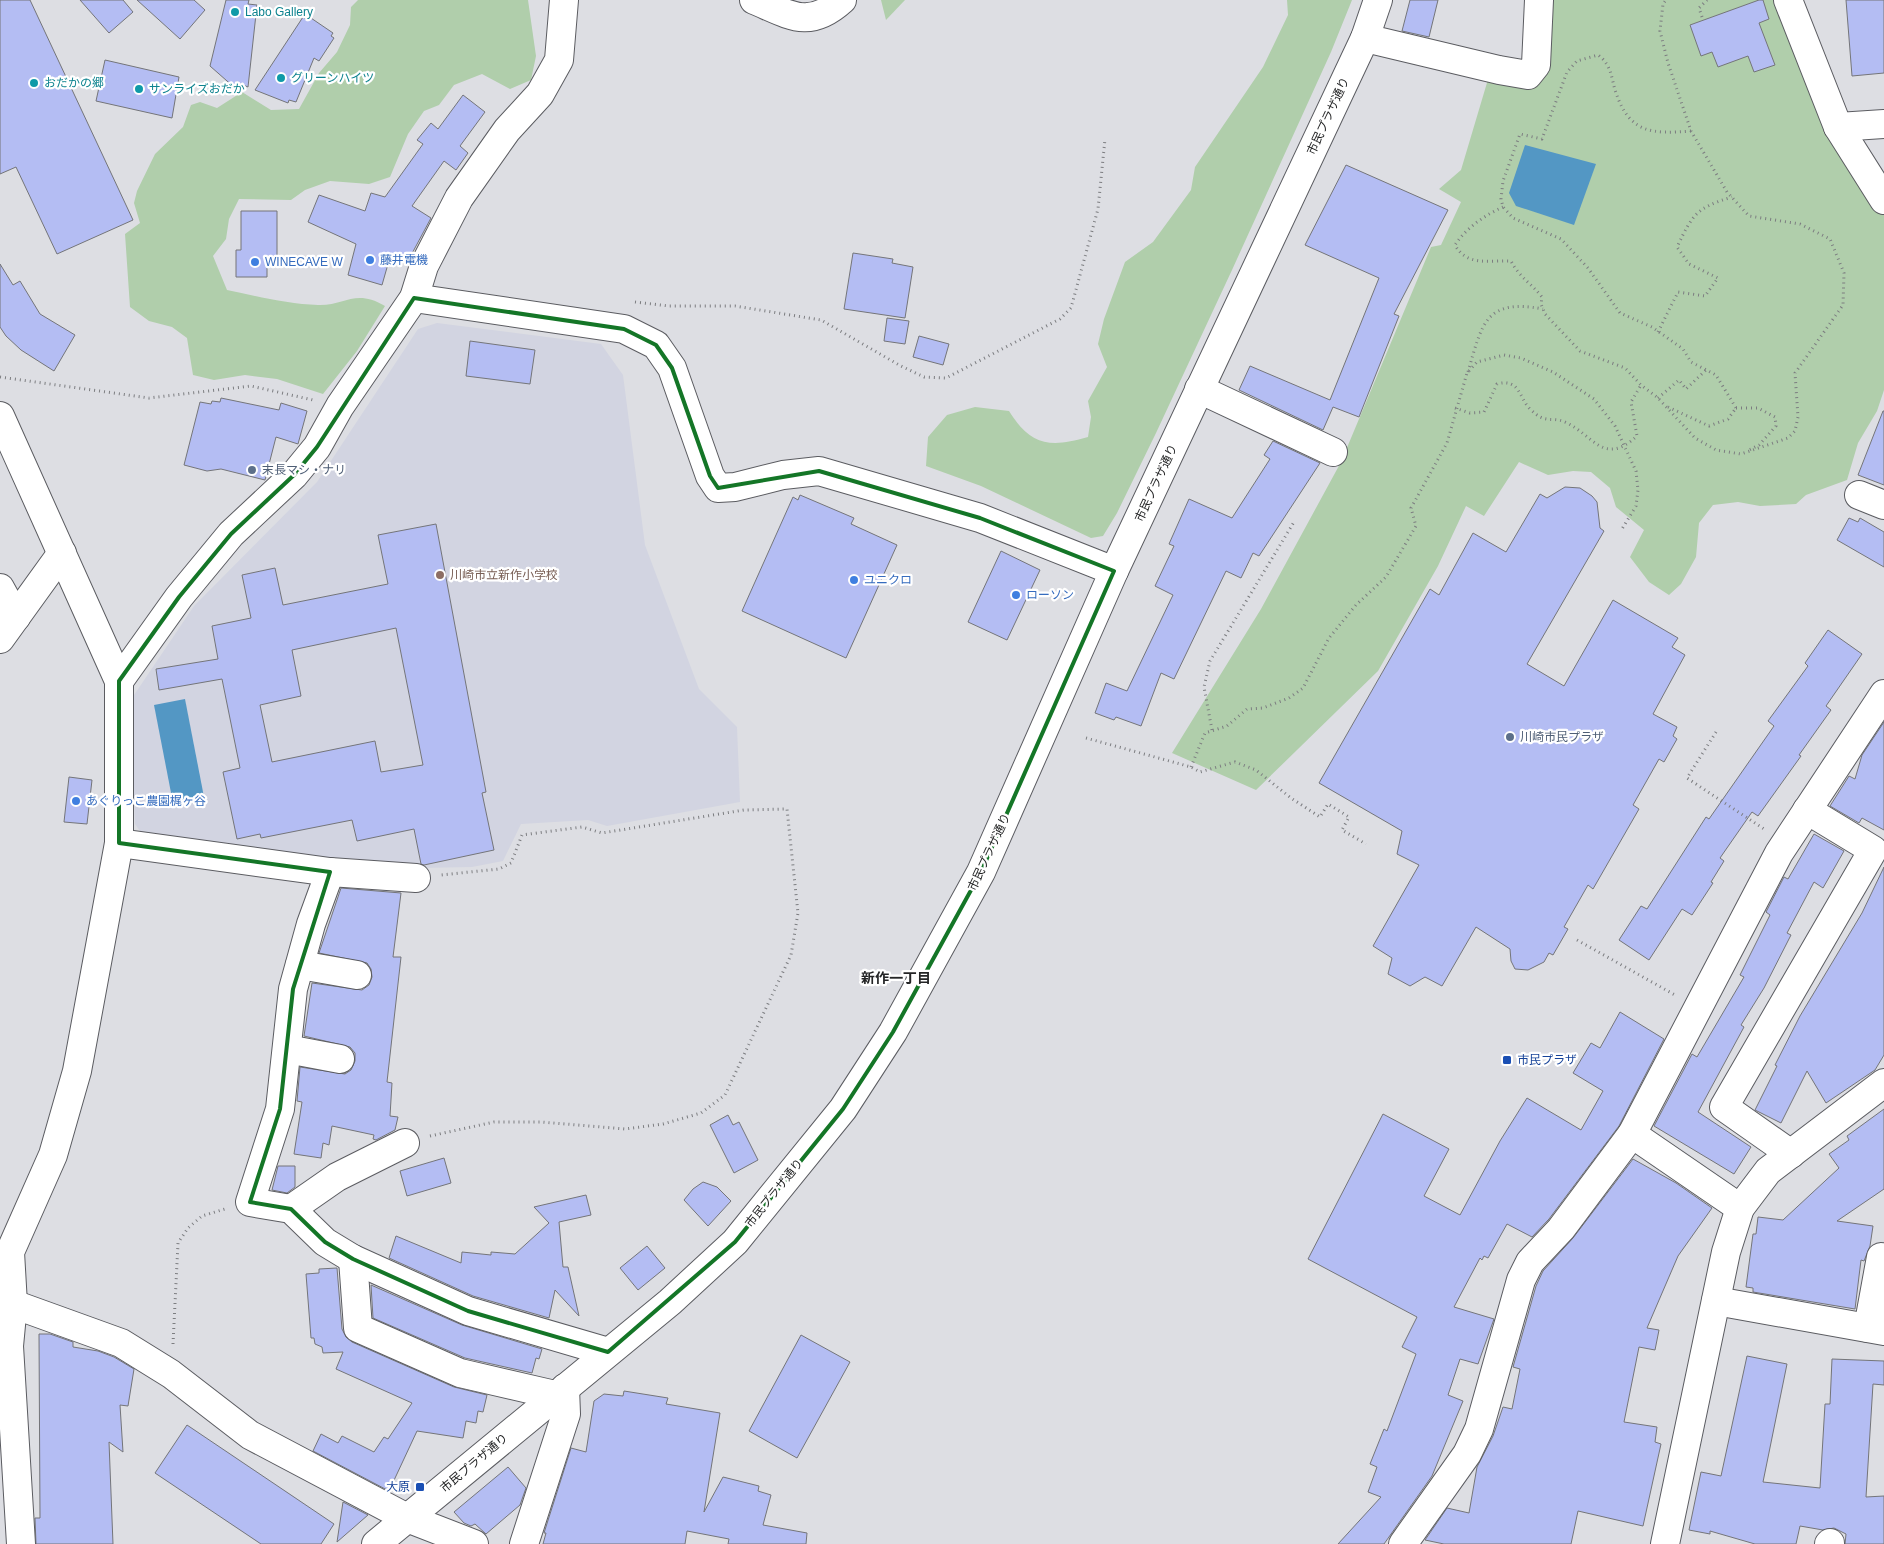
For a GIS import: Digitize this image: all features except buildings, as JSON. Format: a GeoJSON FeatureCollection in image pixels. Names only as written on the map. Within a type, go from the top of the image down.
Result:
{"type":"FeatureCollection","features":[{"type":"Feature","properties":{"kind":"street"},"geometry":{"type":"LineString","coordinates":[[119,681],[179,596],[231,534],[300,468],[316,447],[340,406],[414,298],[424,266],[459,198],[507,130],[540,94],[559,60],[564,0]]}},
{"type":"Feature","properties":{"kind":"street"},"geometry":{"type":"LineString","coordinates":[[755,0],[797,18],[820,16],[842,0]]}},
{"type":"Feature","properties":{"kind":"street","name":"市民プラザ通り"},"geometry":{"type":"LineString","coordinates":[[376,1544],[670,1302],[735,1242],[842,1109],[892,1032],[981,872],[1114,571],[1365,38],[1378,0]]}},
{"type":"Feature","properties":{"kind":"street"},"geometry":{"type":"LineString","coordinates":[[1365,38],[1499,70],[1528,75],[1536,65],[1539,0]]}},
{"type":"Feature","properties":{"kind":"street"},"geometry":{"type":"LineString","coordinates":[[1788,0],[1838,127],[1884,200]]}},
{"type":"Feature","properties":{"kind":"street"},"geometry":{"type":"LineString","coordinates":[[1838,127],[1884,124]]}},
{"type":"Feature","properties":{"kind":"street"},"geometry":{"type":"LineString","coordinates":[[414,298],[624,329],[656,345],[672,368],[710,476],[718,488],[735,487],[783,475],[819,471],[980,518],[1114,571]]}},
{"type":"Feature","properties":{"kind":"street"},"geometry":{"type":"LineString","coordinates":[[1199,389],[1333,452]]}},
{"type":"Feature","properties":{"kind":"street"},"geometry":{"type":"LineString","coordinates":[[0,416],[119,681],[119,843],[77,1071],[54,1155],[10,1252],[13,1304],[4,1346],[6,1404],[21,1544]]}},
{"type":"Feature","properties":{"kind":"street"},"geometry":{"type":"LineString","coordinates":[[1859,495],[1884,505]]}},
{"type":"Feature","properties":{"kind":"street"},"geometry":{"type":"LineString","coordinates":[[0,639],[62,553]]}},
{"type":"Feature","properties":{"kind":"street"},"geometry":{"type":"LineString","coordinates":[[0,588],[16,616]]}},
{"type":"Feature","properties":{"kind":"street"},"geometry":{"type":"LineString","coordinates":[[1403,1544],[1467,1454],[1479,1429],[1521,1280],[1530,1262],[1561,1230],[1632,1134],[1785,843],[1884,694]]}},
{"type":"Feature","properties":{"kind":"street"},"geometry":{"type":"LineString","coordinates":[[1791,1154],[1724,1107],[1873,850],[1807,810]]}},
{"type":"Feature","properties":{"kind":"street"},"geometry":{"type":"LineString","coordinates":[[119,843],[330,872],[416,878]]}},
{"type":"Feature","properties":{"kind":"street"},"geometry":{"type":"LineString","coordinates":[[330,872],[311,924],[293,989],[280,1109],[250,1202],[291,1209],[325,1242],[353,1259],[468,1311],[608,1352]]}},
{"type":"Feature","properties":{"kind":"street"},"geometry":{"type":"LineString","coordinates":[[300,965],[356,975]]}},
{"type":"Feature","properties":{"kind":"street"},"geometry":{"type":"LineString","coordinates":[[287,1049],[340,1059]]}},
{"type":"Feature","properties":{"kind":"street"},"geometry":{"type":"LineString","coordinates":[[1665,1544],[1726,1252],[1740,1208],[1768,1171],[1884,1083]]}},
{"type":"Feature","properties":{"kind":"street"},"geometry":{"type":"LineString","coordinates":[[1632,1134],[1740,1208]]}},
{"type":"Feature","properties":{"kind":"street"},"geometry":{"type":"LineString","coordinates":[[291,1209],[337,1177],[405,1143]]}},
{"type":"Feature","properties":{"kind":"street"},"geometry":{"type":"LineString","coordinates":[[1716,1300],[1876,1329],[1881,1257]]}},
{"type":"Feature","properties":{"kind":"street"},"geometry":{"type":"LineString","coordinates":[[353,1259],[358,1328],[460,1373],[560,1392],[566,1414],[524,1544]]}},
{"type":"Feature","properties":{"kind":"street"},"geometry":{"type":"LineString","coordinates":[[13,1304],[121,1343],[171,1374],[250,1435],[407,1518],[474,1544]]}},
{"type":"Feature","properties":{"kind":"path"},"geometry":{"type":"LineString","coordinates":[[1503,207],[1489,213],[1462,234],[1455,245],[1460,255],[1468,260],[1511,260],[1520,276],[1534,287],[1542,298],[1541,304],[1544,309],[1580,351],[1625,368],[1640,385],[1658,398],[1694,438],[1716,450],[1741,454],[1788,438],[1795,431],[1798,417],[1795,373],[1843,305],[1844,273],[1830,239],[1800,224],[1749,216],[1732,197],[1691,131],[1660,31],[1663,4],[1666,0]]}},
{"type":"Feature","properties":{"kind":"path"},"geometry":{"type":"LineString","coordinates":[[1702,17],[1699,8],[1707,0]]}},
{"type":"Feature","properties":{"kind":"path"},"geometry":{"type":"LineString","coordinates":[[1691,131],[1662,133],[1639,128],[1625,111],[1616,92],[1612,72],[1605,60],[1598,55],[1577,61],[1567,72],[1542,139],[1520,134],[1503,181],[1501,198],[1503,207],[1512,218],[1560,239],[1588,268],[1620,313],[1658,332],[1682,349],[1691,362],[1716,375],[1736,408]]}},
{"type":"Feature","properties":{"kind":"path"},"geometry":{"type":"LineString","coordinates":[[630,302],[668,306],[736,306],[821,320],[901,366],[924,377],[946,378],[1060,319],[1071,308],[1098,209],[1105,139]]}},
{"type":"Feature","properties":{"kind":"path"},"geometry":{"type":"LineString","coordinates":[[1658,332],[1678,292],[1705,296],[1718,278],[1689,264],[1677,247],[1692,216],[1712,203],[1732,197]]}},
{"type":"Feature","properties":{"kind":"path"},"geometry":{"type":"LineString","coordinates":[[1191,767],[1205,733],[1227,726],[1247,709],[1263,708],[1288,698],[1303,688],[1329,638],[1356,606],[1386,576],[1412,536],[1416,526],[1411,508],[1447,443],[1455,408],[1479,335],[1487,319],[1502,308],[1524,306],[1544,309]]}},
{"type":"Feature","properties":{"kind":"path"},"geometry":{"type":"LineString","coordinates":[[1467,373],[1477,362],[1504,356],[1521,358],[1553,372],[1594,399],[1615,426],[1636,470],[1638,490],[1636,506],[1622,529]]}},
{"type":"Feature","properties":{"kind":"path"},"geometry":{"type":"LineString","coordinates":[[1658,398],[1679,380],[1686,388],[1706,370]]}},
{"type":"Feature","properties":{"kind":"path"},"geometry":{"type":"LineString","coordinates":[[0,377],[149,398],[251,386],[340,406]]}},
{"type":"Feature","properties":{"kind":"path"},"geometry":{"type":"LineString","coordinates":[[1455,408],[1470,413],[1484,412],[1497,384],[1504,383],[1519,389],[1529,409],[1546,421],[1564,422],[1603,449],[1624,448],[1637,436],[1631,402],[1640,385]]}},
{"type":"Feature","properties":{"kind":"path"},"geometry":{"type":"LineString","coordinates":[[1666,407],[1709,426],[1728,419],[1736,408]]}},
{"type":"Feature","properties":{"kind":"path"},"geometry":{"type":"LineString","coordinates":[[1736,408],[1758,408],[1775,417],[1776,426],[1759,445],[1741,454]]}},
{"type":"Feature","properties":{"kind":"path"},"geometry":{"type":"LineString","coordinates":[[1212,730],[1204,687],[1210,661],[1294,522]]}},
{"type":"Feature","properties":{"kind":"path"},"geometry":{"type":"LineString","coordinates":[[1716,732],[1687,778],[1785,843]]}},
{"type":"Feature","properties":{"kind":"path"},"geometry":{"type":"LineString","coordinates":[[1086,738],[1191,767],[1200,772],[1235,762],[1256,770],[1291,798],[1320,817],[1328,804],[1349,817],[1342,830],[1366,844]]}},
{"type":"Feature","properties":{"kind":"path"},"geometry":{"type":"LineString","coordinates":[[405,1143],[454,1129],[494,1122],[541,1122],[625,1129],[663,1124],[701,1113],[725,1095],[738,1063],[754,1035],[791,955],[798,913],[787,809],[744,810],[602,833],[582,827],[522,835],[511,863],[499,869],[416,878]]}},
{"type":"Feature","properties":{"kind":"path"},"geometry":{"type":"LineString","coordinates":[[1577,940],[1698,1008]]}},
{"type":"Feature","properties":{"kind":"path"},"geometry":{"type":"LineString","coordinates":[[171,1374],[178,1243],[188,1228],[202,1216],[250,1202]]}},
{"type":"Feature","properties":{"kind":"highlighted area"},"geometry":{"type":"Polygon","coordinates":[[[414,298],[624,329],[656,345],[672,368],[710,476],[718,488],[819,471],[980,518],[1114,571],[981,872],[893,1032],[843,1109],[735,1242],[608,1352],[468,1311],[353,1259],[325,1242],[291,1209],[250,1202],[280,1109],[293,989],[330,872],[119,843],[119,681],[179,597],[231,534],[294,475],[317,447],[414,298]]]}},
{"type":"Feature","properties":{"kind":"shaded area","name":"川崎市立新作小学校"},"geometry":{"type":"Polygon","coordinates":[[[437,323],[601,344],[623,375],[645,545],[699,689],[737,727],[740,802],[607,826],[588,820],[521,824],[503,861],[472,867],[419,868],[407,872],[142,834],[135,824],[130,701],[194,606],[317,482],[418,329],[437,323]]]}},
{"type":"Feature","properties":{"kind":"green space"},"geometry":{"type":"Polygon","coordinates":[[[358,0],[528,0],[536,56],[531,80],[510,89],[482,74],[454,85],[439,105],[424,111],[408,134],[390,177],[369,184],[330,181],[305,190],[291,200],[239,199],[229,219],[226,239],[213,256],[227,290],[295,303],[327,305],[350,299],[366,298],[385,306],[357,351],[323,394],[277,379],[245,375],[214,380],[193,375],[187,338],[172,327],[149,321],[130,307],[125,234],[140,223],[134,203],[137,191],[155,154],[183,127],[191,105],[200,102],[217,108],[242,92],[271,110],[299,109],[319,73],[337,52],[350,25],[351,7],[358,0]]]}},
{"type":"Feature","properties":{"kind":"green space"},"geometry":{"type":"Polygon","coordinates":[[[881,0],[905,0],[886,20],[881,0]]]}},
{"type":"Feature","properties":{"kind":"green space"},"geometry":{"type":"Polygon","coordinates":[[[1287,0],[1352,0],[1331,52],[1232,270],[1156,433],[1117,513],[1103,536],[1091,538],[981,486],[926,466],[928,437],[947,415],[975,407],[1009,411],[1025,431],[1042,441],[1052,443],[1088,437],[1091,417],[1088,401],[1107,367],[1098,344],[1104,319],[1125,262],[1153,242],[1191,190],[1195,167],[1263,67],[1288,15],[1287,0]]]}},
{"type":"Feature","properties":{"kind":"green space"},"geometry":{"type":"Polygon","coordinates":[[[1546,0],[1782,0],[1884,210],[1884,390],[1877,411],[1858,443],[1847,480],[1806,495],[1796,504],[1760,506],[1738,502],[1713,505],[1699,523],[1696,557],[1681,584],[1669,595],[1649,582],[1630,557],[1644,530],[1616,507],[1610,488],[1591,472],[1573,471],[1548,475],[1519,462],[1484,516],[1466,506],[1438,566],[1378,671],[1256,790],[1172,753],[1261,609],[1341,462],[1431,247],[1441,245],[1461,202],[1439,189],[1461,170],[1489,76],[1527,83],[1546,0]]]}},
{"type":"Feature","properties":{"kind":"water"},"geometry":{"type":"Polygon","coordinates":[[[1525,145],[1596,164],[1574,225],[1516,206],[1509,193],[1525,145]]]}},
{"type":"Feature","properties":{"kind":"water"},"geometry":{"type":"Polygon","coordinates":[[[185,699],[204,797],[173,803],[154,705],[185,699]]]}},
{"type":"Feature","properties":{"kind":"place","name":"Labo Gallery"},"geometry":{"type":"Point","coordinates":[235,12]}},
{"type":"Feature","properties":{"kind":"place","name":"グリーンハイツ"},"geometry":{"type":"Point","coordinates":[281,78]}},
{"type":"Feature","properties":{"kind":"place","name":"おだかの郷"},"geometry":{"type":"Point","coordinates":[34,83]}},
{"type":"Feature","properties":{"kind":"place","name":"サンライズおだか"},"geometry":{"type":"Point","coordinates":[139,89]}},
{"type":"Feature","properties":{"kind":"place","name":"藤井電機"},"geometry":{"type":"Point","coordinates":[370,260]}},
{"type":"Feature","properties":{"kind":"place","name":"WINECAVE W"},"geometry":{"type":"Point","coordinates":[255,262]}},
{"type":"Feature","properties":{"kind":"place","name":"末長マシ・ナリ"},"geometry":{"type":"Point","coordinates":[252,470]}},
{"type":"Feature","properties":{"kind":"place","name":"川崎市立新作小学校"},"geometry":{"type":"Point","coordinates":[440,575]}},
{"type":"Feature","properties":{"kind":"place","name":"ユニクロ"},"geometry":{"type":"Point","coordinates":[854,580]}},
{"type":"Feature","properties":{"kind":"place","name":"ローソン"},"geometry":{"type":"Point","coordinates":[1016,595]}},
{"type":"Feature","properties":{"kind":"place","name":"川崎市民プラザ"},"geometry":{"type":"Point","coordinates":[1510,737]}},
{"type":"Feature","properties":{"kind":"place","name":"あぐりっこ農園梶ヶ谷"},"geometry":{"type":"Point","coordinates":[76,801]}},
{"type":"Feature","properties":{"kind":"place","name":"市民プラザ"},"geometry":{"type":"Point","coordinates":[1507,1060]}},
{"type":"Feature","properties":{"kind":"place","name":"大原"},"geometry":{"type":"Point","coordinates":[420,1487]}},
{"type":"Feature","properties":{"kind":"district","name":"新作一丁目"},"geometry":{"type":"Point","coordinates":[896,978]}}]}
